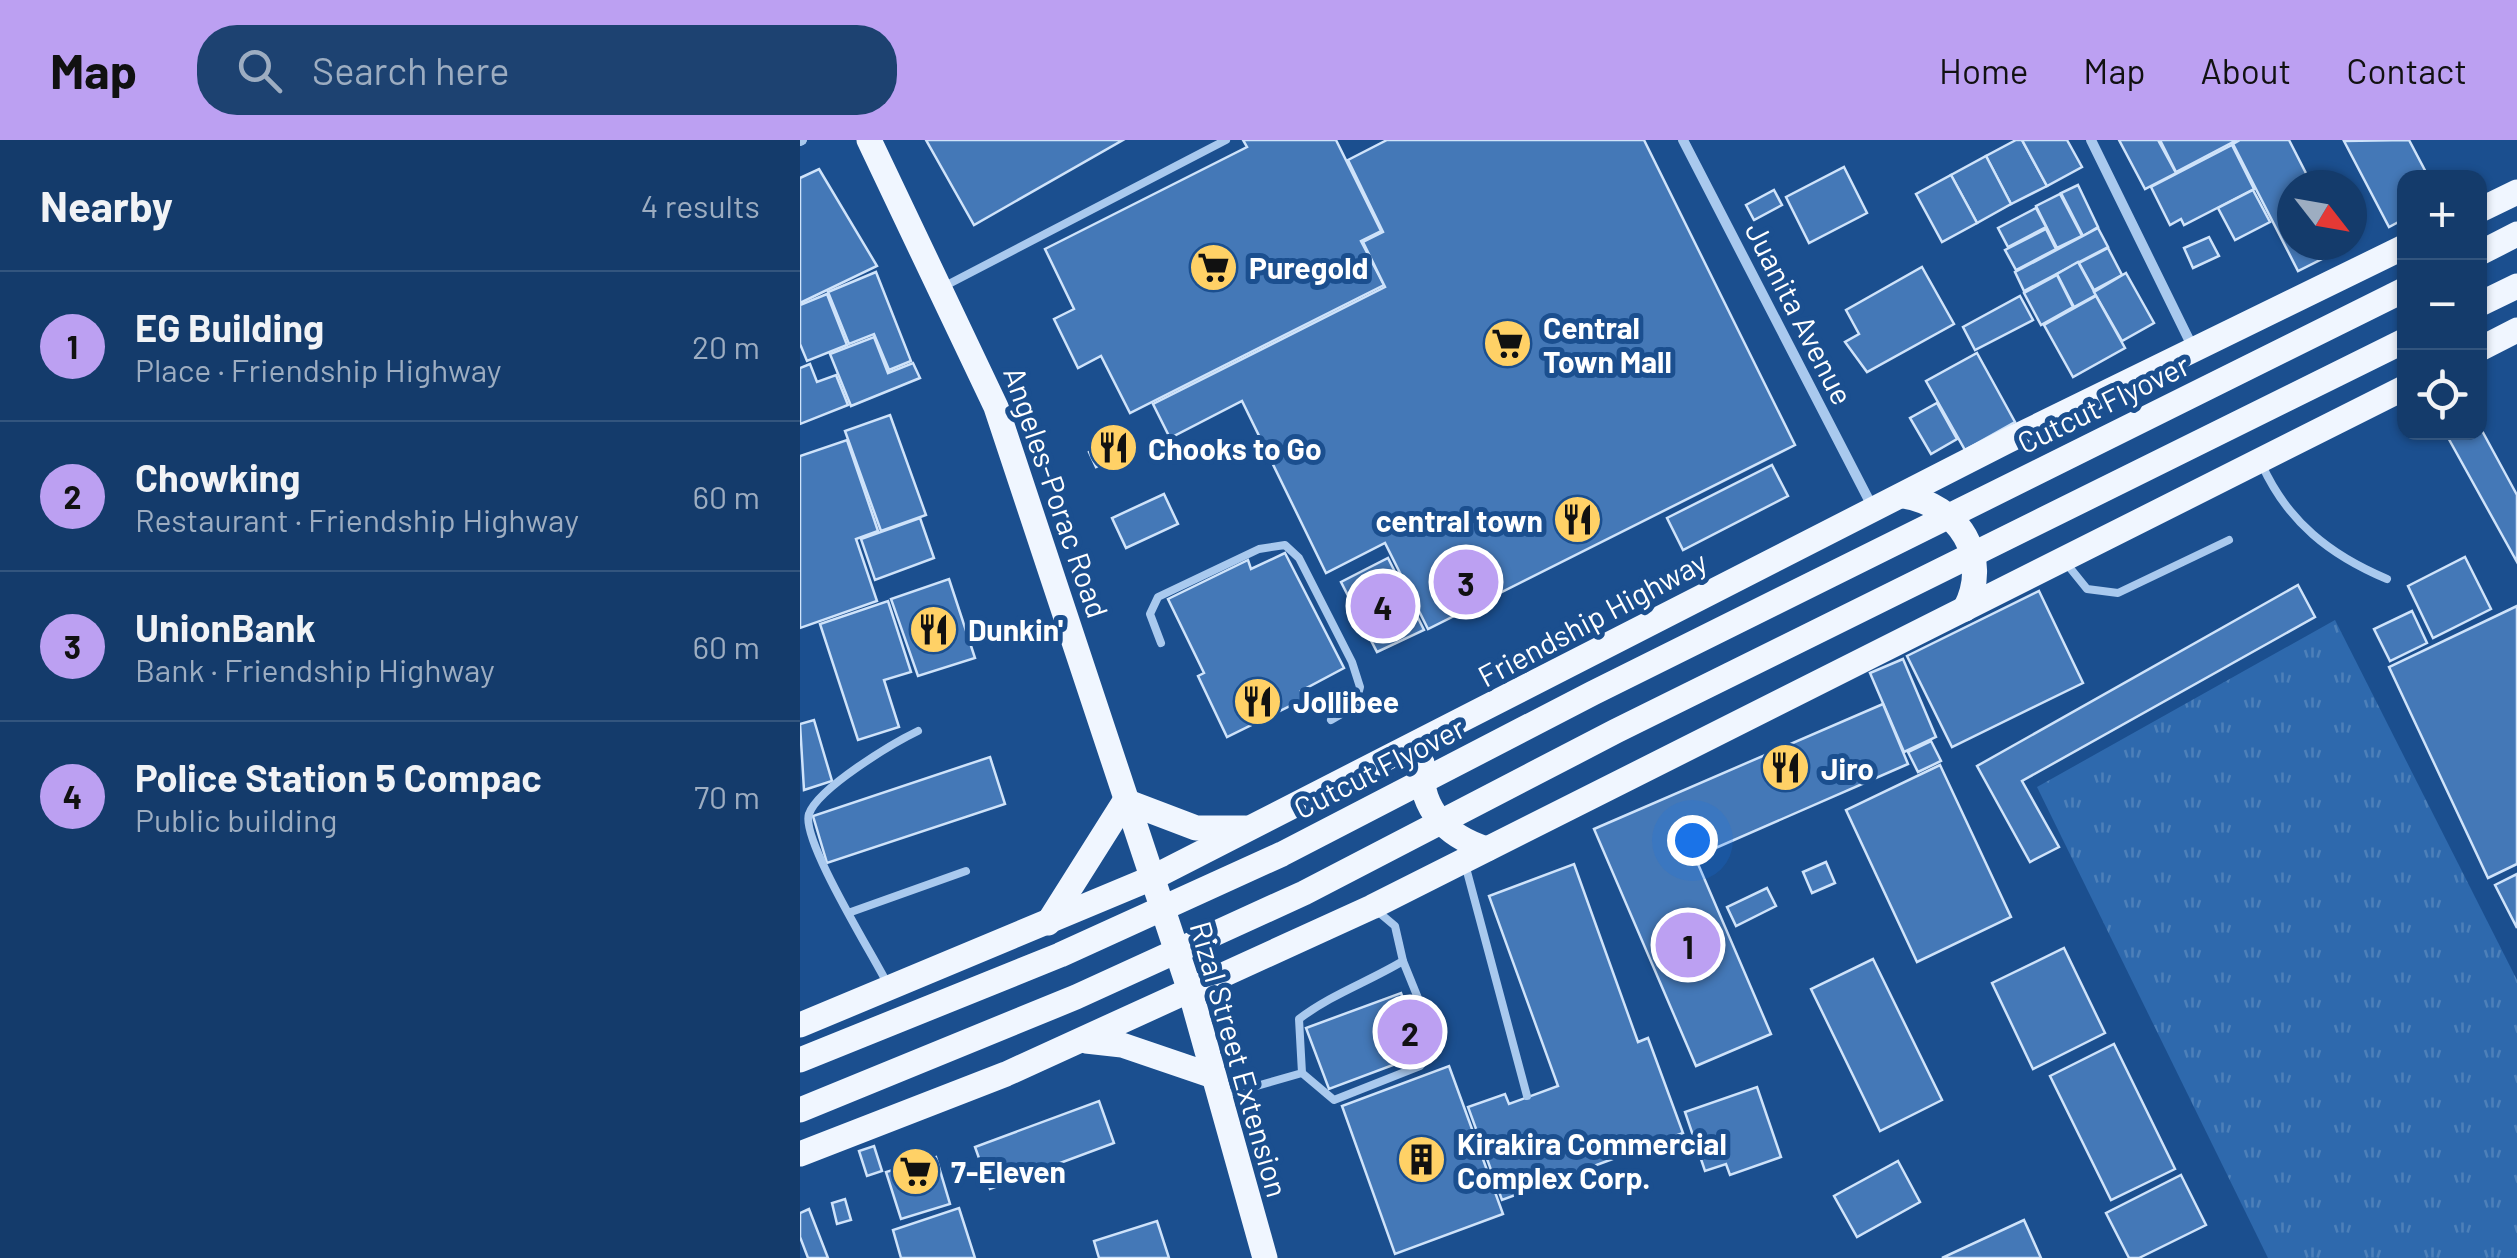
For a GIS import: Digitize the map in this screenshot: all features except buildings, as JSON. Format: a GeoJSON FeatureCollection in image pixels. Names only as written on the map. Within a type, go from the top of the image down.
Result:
{"type":"FeatureCollection","features":[{"type":"Feature","properties":{"kind":"main road","name":"Angeles-Porac Road"},"geometry":{"type":"LineString","coordinates":[[868,140],[996,407],[1152,878]]}},
{"type":"Feature","properties":{"kind":"main road"},"geometry":{"type":"LineString","coordinates":[[2487,207],[2517,192]]}},
{"type":"Feature","properties":{"kind":"main road"},"geometry":{"type":"LineString","coordinates":[[2487,249],[2517,234]]}},
{"type":"Feature","properties":{"kind":"main road","name":"Friendship Highway"},"geometry":{"type":"LineString","coordinates":[[800,1025],[1152,878],[1874,509],[2397,251]]}},
{"type":"Feature","properties":{"kind":"main road"},"geometry":{"type":"LineString","coordinates":[[2487,301],[2517,286]]}},
{"type":"Feature","properties":{"kind":"main road","name":"Cutcut Flyover"},"geometry":{"type":"LineString","coordinates":[[800,1060],[1060,955],[1282,854],[1593,693],[2397,293]]}},
{"type":"Feature","properties":{"kind":"main road"},"geometry":{"type":"LineString","coordinates":[[2487,346],[2517,330]]}},
{"type":"Feature","properties":{"kind":"main road"},"geometry":{"type":"LineString","coordinates":[[800,1110],[1076,997],[1304,892],[1616,731],[2397,344]]}},
{"type":"Feature","properties":{"kind":"main road"},"geometry":{"type":"LineString","coordinates":[[800,1154],[1081,1041],[1372,908],[2397,392]]}},
{"type":"Feature","properties":{"kind":"main road"},"geometry":{"type":"LineString","coordinates":[[1904,496],[1942,507],[1954,519],[1976,564],[1975,590],[1965,609]]}},
{"type":"Feature","properties":{"kind":"main road"},"geometry":{"type":"LineString","coordinates":[[1430,739],[1422,763],[1424,795],[1435,815],[1476,855]]}},
{"type":"Feature","properties":{"kind":"main road"},"geometry":{"type":"LineString","coordinates":[[1048,924],[1125,801],[1196,828],[1227,831],[1255,827]]}},
{"type":"Feature","properties":{"kind":"main road","name":"Rizal Street Extension"},"geometry":{"type":"LineString","coordinates":[[1152,878],[1190,994],[1265,1258]]}},
{"type":"Feature","properties":{"kind":"main road"},"geometry":{"type":"LineString","coordinates":[[1081,1041],[1122,1045],[1216,1086]]}},
{"type":"Feature","properties":{"kind":"street","name":"Juanita Avenue"},"geometry":{"type":"LineString","coordinates":[[1683,140],[1874,509]]}},
{"type":"Feature","properties":{"kind":"street"},"geometry":{"type":"LineString","coordinates":[[2090,140],[2195,351]]}},
{"type":"Feature","properties":{"kind":"lane"},"geometry":{"type":"LineString","coordinates":[[942,288],[1226,140]]}},
{"type":"Feature","properties":{"kind":"lane"},"geometry":{"type":"LineString","coordinates":[[2260,460],[2270,482],[2306,530],[2341,559],[2387,578]]}},
{"type":"Feature","properties":{"kind":"lane"},"geometry":{"type":"LineString","coordinates":[[2064,559],[2087,588],[2118,592],[2229,540]]}},
{"type":"Feature","properties":{"kind":"lane"},"geometry":{"type":"LineString","coordinates":[[1161,643],[1150,614],[1158,597],[1260,549],[1285,545],[1299,558],[1360,686],[1355,706],[1330,720]]}},
{"type":"Feature","properties":{"kind":"lane"},"geometry":{"type":"LineString","coordinates":[[890,989],[851,912],[822,871],[809,840],[808,814],[879,750],[918,731]]}},
{"type":"Feature","properties":{"kind":"lane"},"geometry":{"type":"LineString","coordinates":[[1476,855],[1527,1096]]}},
{"type":"Feature","properties":{"kind":"lane"},"geometry":{"type":"LineString","coordinates":[[851,912],[966,871]]}},
{"type":"Feature","properties":{"kind":"lane"},"geometry":{"type":"LineString","coordinates":[[1372,908],[1395,926],[1403,961],[1436,1046],[1426,1062],[1334,1100],[1302,1073],[1299,1020],[1339,992],[1403,961]]}},
{"type":"Feature","properties":{"kind":"lane"},"geometry":{"type":"LineString","coordinates":[[1216,1086],[1302,1073]]}},
{"type":"Feature","properties":{"kind":"green space"},"geometry":{"type":"Polygon","coordinates":[[[2335,620],[2517,980],[2517,1258],[2268,1258],[2037,787],[2335,620]]]}},
{"type":"Feature","properties":{"kind":"place","name":"Puregold"},"geometry":{"type":"Point","coordinates":[1214,267]}},
{"type":"Feature","properties":{"kind":"place","name":"Central Town Mall"},"geometry":{"type":"Point","coordinates":[1508,344]}},
{"type":"Feature","properties":{"kind":"place","name":"Chooks to Go"},"geometry":{"type":"Point","coordinates":[1113,448]}},
{"type":"Feature","properties":{"kind":"place","name":"central town"},"geometry":{"type":"Point","coordinates":[1578,520]}},
{"type":"Feature","properties":{"kind":"place","name":"UnionBank"},"geometry":{"type":"Point","coordinates":[1466,582]}},
{"type":"Feature","properties":{"kind":"place","name":"Police Station 5 Compac"},"geometry":{"type":"Point","coordinates":[1383,606]}},
{"type":"Feature","properties":{"kind":"place","name":"Dunkin'"},"geometry":{"type":"Point","coordinates":[933,629]}},
{"type":"Feature","properties":{"kind":"place","name":"Jollibee"},"geometry":{"type":"Point","coordinates":[1258,701]}},
{"type":"Feature","properties":{"kind":"place","name":"Jiro"},"geometry":{"type":"Point","coordinates":[1786,768]}},
{"type":"Feature","properties":{"kind":"place","name":"EG Building"},"geometry":{"type":"Point","coordinates":[1688,945]}},
{"type":"Feature","properties":{"kind":"place","name":"Chowking"},"geometry":{"type":"Point","coordinates":[1410,1032]}},
{"type":"Feature","properties":{"kind":"place","name":"Kirakira Commercial Complex Corp."},"geometry":{"type":"Point","coordinates":[1422,1160]}},
{"type":"Feature","properties":{"kind":"place","name":"7-Eleven"},"geometry":{"type":"Point","coordinates":[916,1171]}}]}
